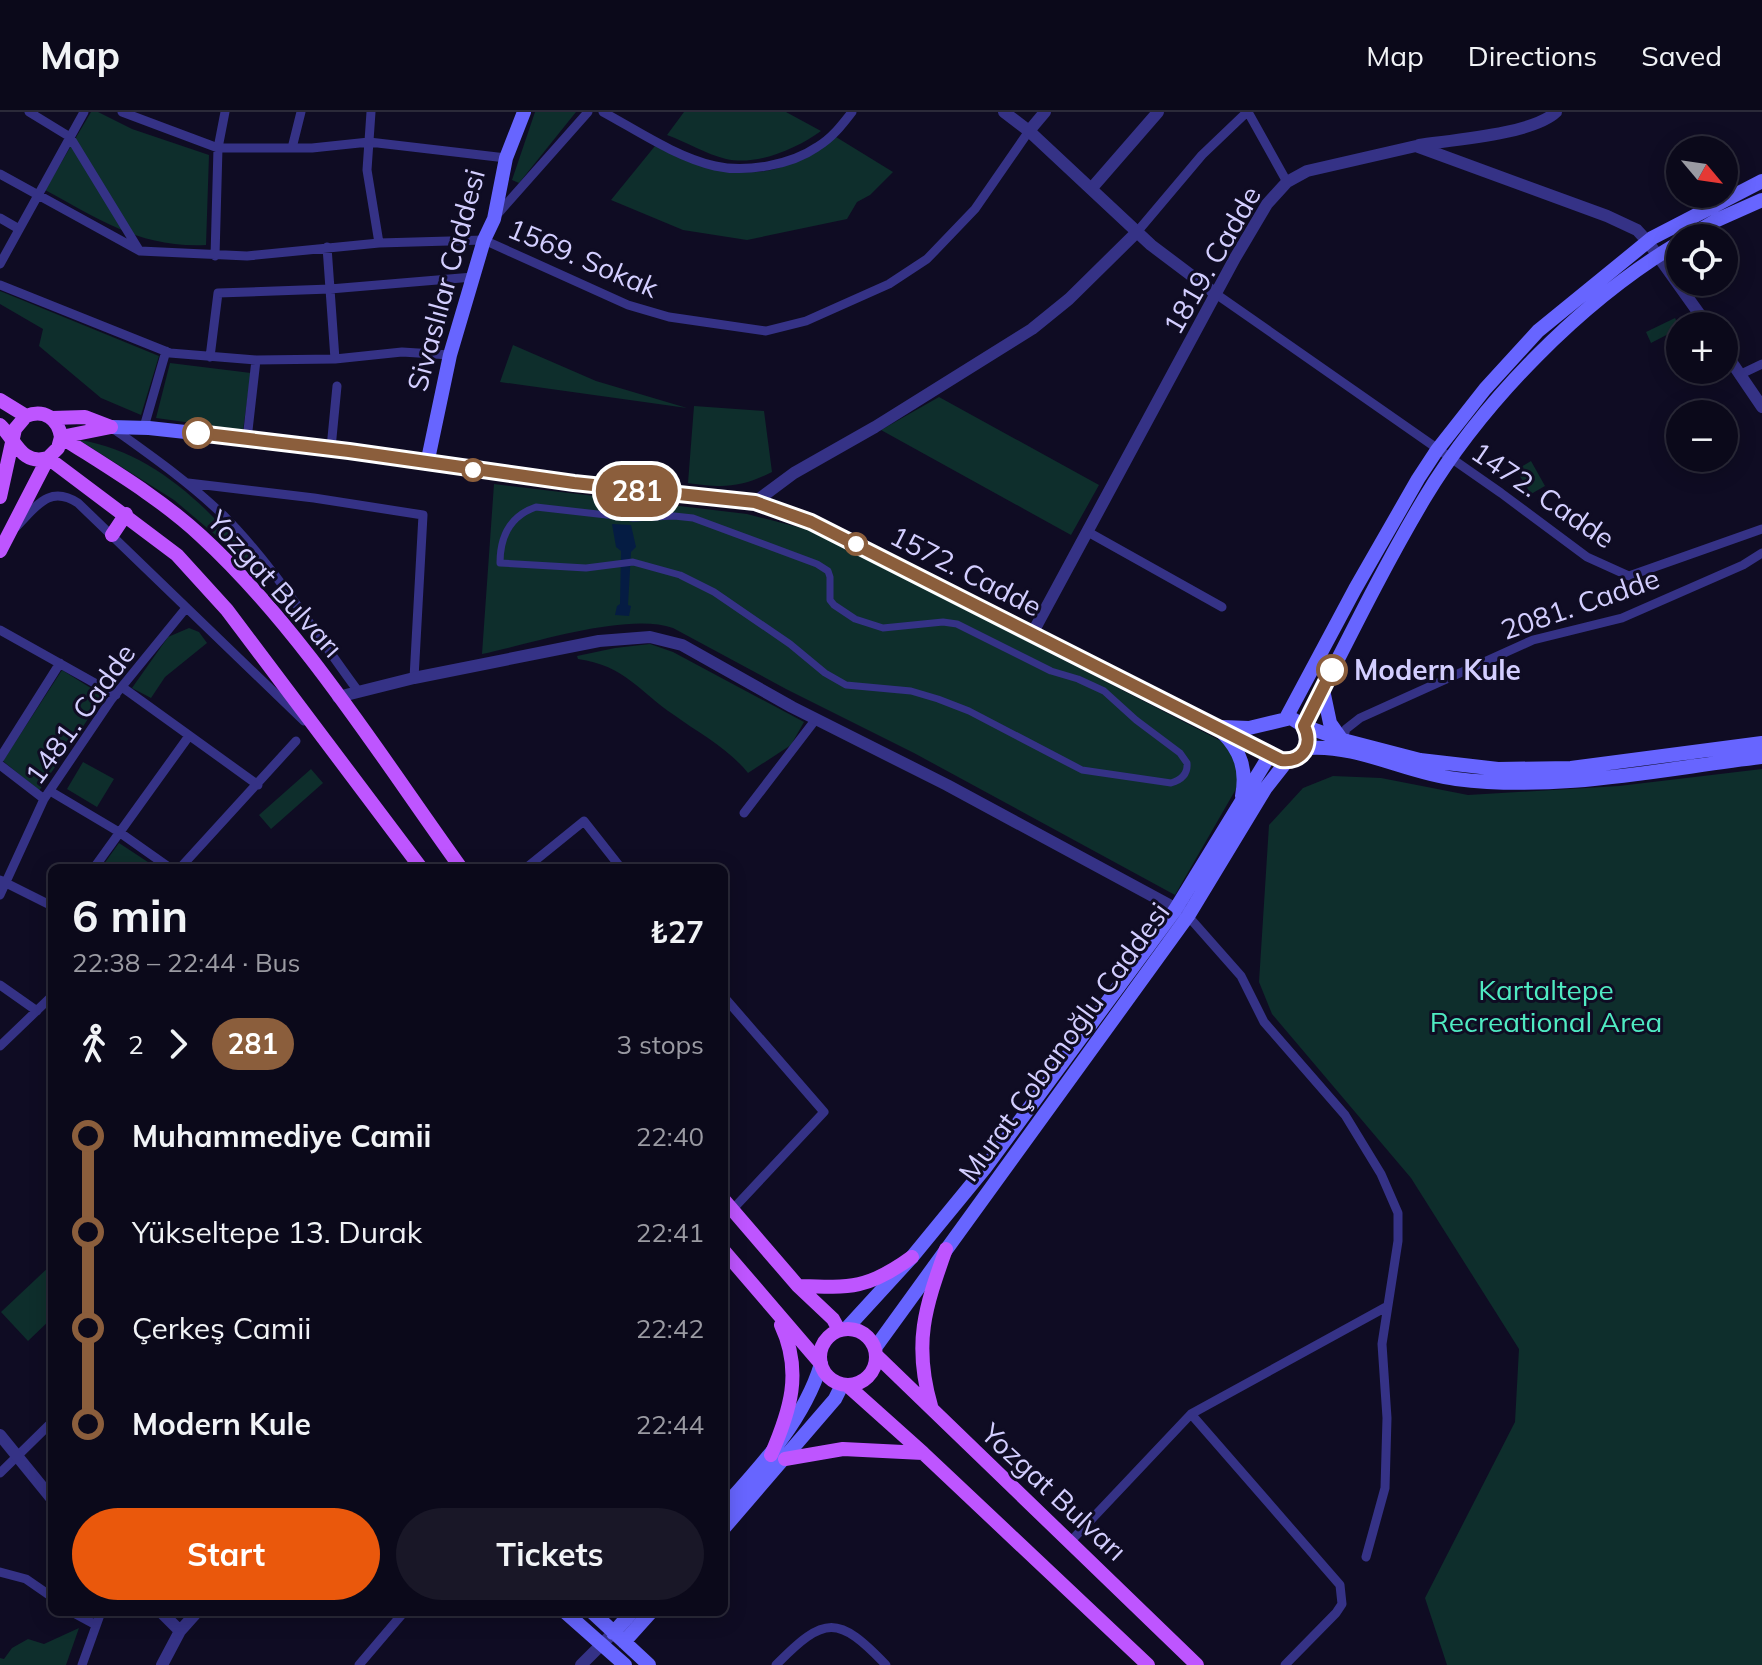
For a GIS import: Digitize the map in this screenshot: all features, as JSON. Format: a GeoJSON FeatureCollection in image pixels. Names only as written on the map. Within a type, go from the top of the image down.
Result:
{"type":"FeatureCollection","features":[{"type":"Feature","properties":{"kind":"main road","name":"Sivaslılar Caddesi"},"geometry":{"type":"LineString","coordinates":[[427,464],[450,355],[484,240],[494,219],[506,158],[524,112]]}},
{"type":"Feature","properties":{"kind":"main road"},"geometry":{"type":"LineString","coordinates":[[1304,726],[1308,735],[1307,748],[1299,758],[1287,761],[1271,753],[1266,741],[1269,728],[1282,719],[1437,450],[1485,389],[1538,331],[1648,242],[1684,219],[1762,181]]}},
{"type":"Feature","properties":{"kind":"main road"},"geometry":{"type":"LineString","coordinates":[[1710,224],[1762,200]]}},
{"type":"Feature","properties":{"kind":"main road"},"geometry":{"type":"LineString","coordinates":[[1304,726],[1414,518],[1493,403],[1523,370],[1600,298],[1641,265],[1666,250]]}},
{"type":"Feature","properties":{"kind":"main road"},"geometry":{"type":"LineString","coordinates":[[0,400],[26,416]]}},
{"type":"Feature","properties":{"kind":"main road"},"geometry":{"type":"LineString","coordinates":[[0,497],[17,426],[26,416],[40,413],[52,418],[85,417],[111,427]]}},
{"type":"Feature","properties":{"kind":"main road"},"geometry":{"type":"LineString","coordinates":[[0,551],[48,458],[56,451],[61,437],[59,426],[52,418]]}},
{"type":"Feature","properties":{"kind":"main road","name":"Yozgat Bulvarı"},"geometry":{"type":"LineString","coordinates":[[0,425],[14,437],[25,457],[48,458],[177,555],[227,610],[418,864]]}},
{"type":"Feature","properties":{"kind":"main road"},"geometry":{"type":"LineString","coordinates":[[61,437],[111,427]]}},
{"type":"Feature","properties":{"kind":"main road","name":"1572. Cadde"},"geometry":{"type":"LineString","coordinates":[[111,427],[144,427],[331,448],[427,464],[630,490],[755,502],[811,522],[1271,753]]}},
{"type":"Feature","properties":{"kind":"main road","name":"Yozgat Bulvarı"},"geometry":{"type":"LineString","coordinates":[[61,437],[127,479],[202,537],[270,609],[338,697],[458,864]]}},
{"type":"Feature","properties":{"kind":"main road"},"geometry":{"type":"LineString","coordinates":[[112,535],[126,514]]}},
{"type":"Feature","properties":{"kind":"main road"},"geometry":{"type":"LineString","coordinates":[[1323,689],[1330,723],[1342,745]]}},
{"type":"Feature","properties":{"kind":"main road"},"geometry":{"type":"LineString","coordinates":[[1216,727],[1249,728],[1282,719],[1297,720],[1342,745],[1417,772],[1455,779],[1520,784],[1608,778],[1762,757]]}},
{"type":"Feature","properties":{"kind":"main road"},"geometry":{"type":"LineString","coordinates":[[1216,727],[1228,738],[1245,771],[1241,801]]}},
{"type":"Feature","properties":{"kind":"main road"},"geometry":{"type":"LineString","coordinates":[[1307,748],[1342,745],[1444,764],[1524,770],[1571,768],[1762,743]]}},
{"type":"Feature","properties":{"kind":"main road","name":"Murat Çobanoğlu Caddesi"},"geometry":{"type":"LineString","coordinates":[[842,1330],[912,1257],[985,1168],[1182,912],[1241,801],[1271,753]]}},
{"type":"Feature","properties":{"kind":"main road","name":"Murat Çobanoğlu Caddesi"},"geometry":{"type":"LineString","coordinates":[[875,1352],[1287,761]]}},
{"type":"Feature","properties":{"kind":"main road"},"geometry":{"type":"LineString","coordinates":[[728,1205],[798,1286],[842,1330]]}},
{"type":"Feature","properties":{"kind":"main road"},"geometry":{"type":"LineString","coordinates":[[932,1411],[921,1355],[923,1317],[946,1249]]}},
{"type":"Feature","properties":{"kind":"main road"},"geometry":{"type":"LineString","coordinates":[[728,1256],[821,1364],[829,1378],[845,1385],[923,1453],[1148,1665]]}},
{"type":"Feature","properties":{"kind":"main road"},"geometry":{"type":"LineString","coordinates":[[798,1286],[868,1284],[912,1257]]}},
{"type":"Feature","properties":{"kind":"main road"},"geometry":{"type":"LineString","coordinates":[[776,1314],[791,1357],[792,1381],[791,1400],[778,1457]]}},
{"type":"Feature","properties":{"kind":"main road"},"geometry":{"type":"LineString","coordinates":[[728,1503],[778,1457],[845,1385],[861,1382],[869,1376],[874,1367],[875,1352],[863,1333],[842,1330],[824,1342],[820,1351],[821,1364],[778,1457],[728,1523]]}},
{"type":"Feature","properties":{"kind":"main road","name":"Yozgat Bulvarı"},"geometry":{"type":"LineString","coordinates":[[875,1352],[932,1411],[1197,1665]]}},
{"type":"Feature","properties":{"kind":"main road"},"geometry":{"type":"LineString","coordinates":[[778,1457],[843,1449],[923,1453]]}},
{"type":"Feature","properties":{"kind":"main road"},"geometry":{"type":"LineString","coordinates":[[569,1616],[607,1655],[625,1665]]}},
{"type":"Feature","properties":{"kind":"main road"},"geometry":{"type":"LineString","coordinates":[[596,1616],[649,1665]]}},
{"type":"Feature","properties":{"kind":"main road"},"geometry":{"type":"LineString","coordinates":[[619,1638],[630,1616]]}},
{"type":"Feature","properties":{"kind":"main road"},"geometry":{"type":"LineString","coordinates":[[619,1638],[646,1616]]}},
{"type":"Feature","properties":{"kind":"street"},"geometry":{"type":"LineString","coordinates":[[29,112],[70,137],[140,251]]}},
{"type":"Feature","properties":{"kind":"street"},"geometry":{"type":"LineString","coordinates":[[0,264],[84,112]]}},
{"type":"Feature","properties":{"kind":"street"},"geometry":{"type":"LineString","coordinates":[[122,112],[218,148],[292,148],[369,142],[506,158]]}},
{"type":"Feature","properties":{"kind":"street"},"geometry":{"type":"LineString","coordinates":[[215,256],[218,148],[225,112]]}},
{"type":"Feature","properties":{"kind":"street"},"geometry":{"type":"LineString","coordinates":[[292,148],[301,112]]}},
{"type":"Feature","properties":{"kind":"street"},"geometry":{"type":"LineString","coordinates":[[371,112],[367,170],[379,243]]}},
{"type":"Feature","properties":{"kind":"street"},"geometry":{"type":"LineString","coordinates":[[494,219],[588,112]]}},
{"type":"Feature","properties":{"kind":"street"},"geometry":{"type":"LineString","coordinates":[[603,112],[660,143],[714,166],[736,169],[780,163],[816,149],[839,129],[852,112]]}},
{"type":"Feature","properties":{"kind":"street"},"geometry":{"type":"LineString","coordinates":[[1004,112],[1029,131],[1137,232],[1216,294]]}},
{"type":"Feature","properties":{"kind":"street"},"geometry":{"type":"LineString","coordinates":[[1029,131],[1045,112]]}},
{"type":"Feature","properties":{"kind":"street"},"geometry":{"type":"LineString","coordinates":[[1091,189],[1158,112]]}},
{"type":"Feature","properties":{"kind":"street"},"geometry":{"type":"LineString","coordinates":[[755,502],[794,473],[875,427],[1032,329],[1069,299],[1137,232],[1202,155],[1247,112],[1287,182]]}},
{"type":"Feature","properties":{"kind":"street","name":"1819. Cadde"},"geometry":{"type":"LineString","coordinates":[[1032,634],[1216,294],[1267,204],[1287,182],[1307,171],[1542,122],[1556,112]]}},
{"type":"Feature","properties":{"kind":"street","name":"1569. Sokak"},"geometry":{"type":"LineString","coordinates":[[484,240],[628,305],[669,317],[766,331],[806,321],[889,284],[927,259],[975,209],[1029,131]]}},
{"type":"Feature","properties":{"kind":"street"},"geometry":{"type":"LineString","coordinates":[[1416,146],[1607,216],[1637,230],[1698,312]]}},
{"type":"Feature","properties":{"kind":"street"},"geometry":{"type":"LineString","coordinates":[[0,174],[140,251],[247,256],[379,243],[484,240]]}},
{"type":"Feature","properties":{"kind":"street"},"geometry":{"type":"LineString","coordinates":[[0,218],[19,229]]}},
{"type":"Feature","properties":{"kind":"street"},"geometry":{"type":"LineString","coordinates":[[327,247],[335,359]]}},
{"type":"Feature","properties":{"kind":"street"},"geometry":{"type":"LineString","coordinates":[[210,357],[218,293],[330,289],[473,277]]}},
{"type":"Feature","properties":{"kind":"street"},"geometry":{"type":"LineString","coordinates":[[0,285],[166,351],[256,360],[335,359],[402,352],[450,355]]}},
{"type":"Feature","properties":{"kind":"street","name":"1472. Cadde"},"geometry":{"type":"LineString","coordinates":[[1216,294],[1587,557],[1629,576],[1762,529]]}},
{"type":"Feature","properties":{"kind":"street"},"geometry":{"type":"LineString","coordinates":[[144,427],[166,351]]}},
{"type":"Feature","properties":{"kind":"street"},"geometry":{"type":"LineString","coordinates":[[247,439],[256,360]]}},
{"type":"Feature","properties":{"kind":"street"},"geometry":{"type":"LineString","coordinates":[[1762,364],[1739,375],[1762,407]]}},
{"type":"Feature","properties":{"kind":"street"},"geometry":{"type":"LineString","coordinates":[[331,448],[337,386]]}},
{"type":"Feature","properties":{"kind":"street"},"geometry":{"type":"LineString","coordinates":[[111,427],[188,483],[224,516],[261,557],[358,691]]}},
{"type":"Feature","properties":{"kind":"street"},"geometry":{"type":"LineString","coordinates":[[188,483],[423,515],[414,678]]}},
{"type":"Feature","properties":{"kind":"street"},"geometry":{"type":"LineString","coordinates":[[9,535],[38,504],[51,497],[61,495],[78,503],[329,745]]}},
{"type":"Feature","properties":{"kind":"street"},"geometry":{"type":"LineString","coordinates":[[536,507],[633,518],[682,516],[702,521],[823,567],[830,577],[830,600],[865,623],[883,628],[951,622],[1051,671],[1093,684],[1180,753],[1187,763],[1186,773],[1171,783],[1082,770],[969,711],[938,699],[911,691],[846,685],[700,584],[668,571],[633,562],[619,563],[586,568],[500,563],[500,552],[503,538],[513,520],[536,507]]}},
{"type":"Feature","properties":{"kind":"street"},"geometry":{"type":"LineString","coordinates":[[1088,532],[1222,607]]}},
{"type":"Feature","properties":{"kind":"street","name":"2081. Cadde"},"geometry":{"type":"LineString","coordinates":[[1342,745],[1346,729],[1360,718],[1533,640],[1622,618],[1743,565],[1762,553]]}},
{"type":"Feature","properties":{"kind":"street","name":"1481. Cadde"},"geometry":{"type":"LineString","coordinates":[[0,895],[3,882],[47,795],[119,691],[186,608]]}},
{"type":"Feature","properties":{"kind":"street"},"geometry":{"type":"LineString","coordinates":[[0,630],[119,691],[258,785]]}},
{"type":"Feature","properties":{"kind":"street"},"geometry":{"type":"LineString","coordinates":[[338,697],[414,678],[599,641],[650,637],[682,645],[1182,912],[1241,976],[1264,1022],[1336,1104],[1381,1174],[1395,1203],[1399,1225],[1382,1344],[1387,1418],[1385,1488],[1366,1557]]}},
{"type":"Feature","properties":{"kind":"street"},"geometry":{"type":"LineString","coordinates":[[0,758],[60,663]]}},
{"type":"Feature","properties":{"kind":"street"},"geometry":{"type":"LineString","coordinates":[[744,813],[816,719]]}},
{"type":"Feature","properties":{"kind":"street"},"geometry":{"type":"LineString","coordinates":[[97,864],[189,736]]}},
{"type":"Feature","properties":{"kind":"street"},"geometry":{"type":"LineString","coordinates":[[184,864],[296,741]]}},
{"type":"Feature","properties":{"kind":"street"},"geometry":{"type":"LineString","coordinates":[[0,765],[47,795],[119,832],[164,864]]}},
{"type":"Feature","properties":{"kind":"street"},"geometry":{"type":"LineString","coordinates":[[531,864],[584,821],[618,864]]}},
{"type":"Feature","properties":{"kind":"street"},"geometry":{"type":"LineString","coordinates":[[3,882],[48,904]]}},
{"type":"Feature","properties":{"kind":"street"},"geometry":{"type":"LineString","coordinates":[[0,985],[37,1011]]}},
{"type":"Feature","properties":{"kind":"street"},"geometry":{"type":"LineString","coordinates":[[0,1046],[48,1002]]}},
{"type":"Feature","properties":{"kind":"street"},"geometry":{"type":"LineString","coordinates":[[728,1002],[824,1112],[728,1205]]}},
{"type":"Feature","properties":{"kind":"street"},"geometry":{"type":"LineString","coordinates":[[1070,1542],[1191,1414],[1386,1307]]}},
{"type":"Feature","properties":{"kind":"street"},"geometry":{"type":"LineString","coordinates":[[1191,1414],[1340,1585],[1342,1604],[1336,1613],[1285,1665]]}},
{"type":"Feature","properties":{"kind":"street"},"geometry":{"type":"LineString","coordinates":[[0,1473],[48,1426]]}},
{"type":"Feature","properties":{"kind":"street"},"geometry":{"type":"LineString","coordinates":[[0,1435],[48,1494]]}},
{"type":"Feature","properties":{"kind":"street"},"geometry":{"type":"LineString","coordinates":[[0,1572],[26,1579],[48,1594]]}},
{"type":"Feature","properties":{"kind":"street"},"geometry":{"type":"LineString","coordinates":[[79,1616],[96,1625]]}},
{"type":"Feature","properties":{"kind":"street"},"geometry":{"type":"LineString","coordinates":[[82,1665],[99,1616]]}},
{"type":"Feature","properties":{"kind":"street"},"geometry":{"type":"LineString","coordinates":[[165,1616],[180,1631]]}},
{"type":"Feature","properties":{"kind":"street"},"geometry":{"type":"LineString","coordinates":[[162,1665],[180,1631],[193,1616]]}},
{"type":"Feature","properties":{"kind":"street"},"geometry":{"type":"LineString","coordinates":[[359,1665],[401,1616]]}},
{"type":"Feature","properties":{"kind":"street"},"geometry":{"type":"LineString","coordinates":[[776,1665],[796,1644],[820,1628],[839,1627],[859,1638],[886,1665]]}},
{"type":"Feature","properties":{"kind":"street"},"geometry":{"type":"LineString","coordinates":[[581,1665],[607,1655],[619,1638]]}},
{"type":"Feature","properties":{"kind":"green space"},"geometry":{"type":"Polygon","coordinates":[[[91,112],[209,155],[206,245],[182,245],[141,237],[45,190],[91,112]]]}},
{"type":"Feature","properties":{"kind":"green space"},"geometry":{"type":"Polygon","coordinates":[[[535,112],[576,112],[519,183],[512,180],[535,112]]]}},
{"type":"Feature","properties":{"kind":"green space"},"geometry":{"type":"Polygon","coordinates":[[[684,112],[786,112],[821,131],[776,154],[738,161],[711,154],[667,135],[684,112]]]}},
{"type":"Feature","properties":{"kind":"green space"},"geometry":{"type":"Polygon","coordinates":[[[836,137],[893,172],[870,195],[857,202],[847,219],[747,240],[683,230],[611,200],[655,146],[727,170],[747,172],[788,165],[836,137]]]}},
{"type":"Feature","properties":{"kind":"green space"},"geometry":{"type":"Polygon","coordinates":[[[0,291],[159,356],[141,415],[101,398],[39,346],[43,329],[0,304],[0,291]]]}},
{"type":"Feature","properties":{"kind":"green space"},"geometry":{"type":"Polygon","coordinates":[[[1666,322],[1666,335],[1651,343],[1646,332],[1666,322]]]}},
{"type":"Feature","properties":{"kind":"green space"},"geometry":{"type":"Polygon","coordinates":[[[513,345],[596,381],[687,408],[500,382],[513,345]]]}},
{"type":"Feature","properties":{"kind":"green space"},"geometry":{"type":"Polygon","coordinates":[[[170,363],[251,373],[243,430],[156,418],[170,363]]]}},
{"type":"Feature","properties":{"kind":"green space"},"geometry":{"type":"Polygon","coordinates":[[[939,397],[1099,485],[1071,535],[881,430],[939,397]]]}},
{"type":"Feature","properties":{"kind":"green space"},"geometry":{"type":"Polygon","coordinates":[[[694,406],[764,411],[772,472],[732,485],[688,483],[694,406]]]}},
{"type":"Feature","properties":{"kind":"green space"},"geometry":{"type":"Polygon","coordinates":[[[79,440],[106,446],[156,470],[201,505],[258,567],[257,570],[174,500],[79,440]]]}},
{"type":"Feature","properties":{"kind":"green space"},"geometry":{"type":"Polygon","coordinates":[[[1531,461],[1545,486],[1531,494],[1516,470],[1531,461]]]}},
{"type":"Feature","properties":{"kind":"green space"},"geometry":{"type":"Polygon","coordinates":[[[494,484],[747,514],[813,531],[1225,743],[1237,764],[1236,789],[1175,895],[914,753],[673,628],[654,624],[605,627],[482,654],[494,484]]]}},
{"type":"Feature","properties":{"kind":"green space"},"geometry":{"type":"Polygon","coordinates":[[[189,628],[199,632],[207,643],[165,677],[151,698],[132,688],[168,637],[189,628]]]}},
{"type":"Feature","properties":{"kind":"green space"},"geometry":{"type":"Polygon","coordinates":[[[650,644],[673,652],[804,722],[791,745],[748,773],[723,749],[620,673],[578,659],[577,656],[650,644]]]}},
{"type":"Feature","properties":{"kind":"green space"},"geometry":{"type":"Polygon","coordinates":[[[62,670],[102,695],[39,791],[3,761],[62,670]]]}},
{"type":"Feature","properties":{"kind":"green space"},"geometry":{"type":"Polygon","coordinates":[[[83,762],[114,779],[97,807],[67,789],[83,762]]]}},
{"type":"Feature","properties":{"kind":"green space"},"geometry":{"type":"Polygon","coordinates":[[[311,769],[323,783],[271,829],[259,815],[311,769]]]}},
{"type":"Feature","properties":{"kind":"green space","name":"Kartaltepe Recreational Area"},"geometry":{"type":"Polygon","coordinates":[[[1762,769],[1762,1665],[1447,1665],[1425,1598],[1515,1422],[1519,1349],[1411,1178],[1272,1014],[1259,982],[1269,825],[1303,788],[1333,776],[1381,778],[1468,795],[1619,786],[1762,769]]]}},
{"type":"Feature","properties":{"kind":"green space"},"geometry":{"type":"Polygon","coordinates":[[[119,843],[151,864],[104,864],[119,843]]]}},
{"type":"Feature","properties":{"kind":"green space"},"geometry":{"type":"Polygon","coordinates":[[[48,1268],[48,1322],[28,1341],[1,1312],[48,1268]]]}},
{"type":"Feature","properties":{"kind":"green space"},"geometry":{"type":"Polygon","coordinates":[[[79,1628],[66,1665],[0,1665],[0,1658],[4,1659],[12,1648],[28,1639],[44,1644],[79,1628]]]}},
{"type":"Feature","properties":{"kind":"water"},"geometry":{"type":"Polygon","coordinates":[[[612,524],[631,525],[636,547],[631,552],[629,616],[615,615],[620,604],[621,551],[616,547],[612,524]]]}},
{"type":"Feature","properties":{"kind":"bus line","name":"281"},"geometry":{"type":"LineString","coordinates":[[198,433],[574,483],[755,502],[811,522],[1281,760],[1299,758],[1307,748],[1308,735],[1304,726],[1332,670]]}},
{"type":"Feature","properties":{"kind":"place","name":"Modern Kule"},"geometry":{"type":"Point","coordinates":[1332,670]}}]}
